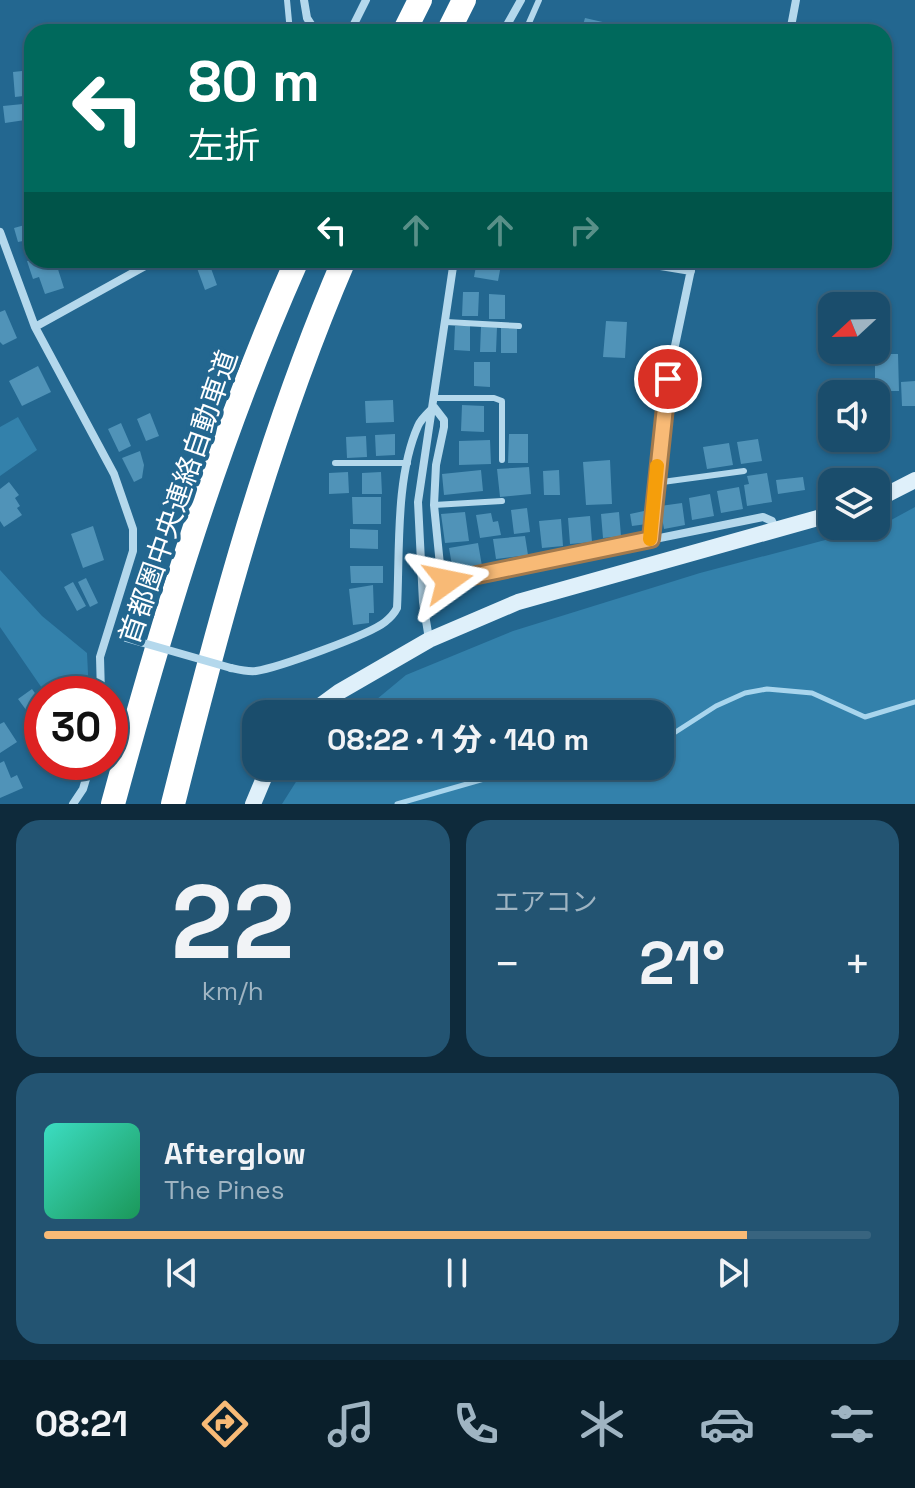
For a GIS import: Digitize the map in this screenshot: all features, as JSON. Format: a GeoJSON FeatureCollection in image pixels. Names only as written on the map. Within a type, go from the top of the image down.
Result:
{"type":"FeatureCollection","features":[{"type":"Feature","properties":{"kind":"highway"},"geometry":{"type":"LineString","coordinates":[[408,24],[420,0]]}},
{"type":"Feature","properties":{"kind":"highway"},"geometry":{"type":"LineString","coordinates":[[452,24],[464,0]]}},
{"type":"Feature","properties":{"kind":"highway","name":"首都圏中央連絡自動車道"},"geometry":{"type":"LineString","coordinates":[[113,804],[176,579],[237,409],[294,268]]}},
{"type":"Feature","properties":{"kind":"highway"},"geometry":{"type":"LineString","coordinates":[[173,804],[274,445],[341,268]]}},
{"type":"Feature","properties":{"kind":"main road"},"geometry":{"type":"LineString","coordinates":[[890,493],[915,480]]}},
{"type":"Feature","properties":{"kind":"main road"},"geometry":{"type":"LineString","coordinates":[[328,700],[429,640],[532,597],[818,518]]}},
{"type":"Feature","properties":{"kind":"main road"},"geometry":{"type":"LineString","coordinates":[[253,804],[263,780]]}},
{"type":"Feature","properties":{"kind":"street"},"geometry":{"type":"LineString","coordinates":[[304,0],[311,24]]}},
{"type":"Feature","properties":{"kind":"street"},"geometry":{"type":"LineString","coordinates":[[354,24],[366,0]]}},
{"type":"Feature","properties":{"kind":"street"},"geometry":{"type":"LineString","coordinates":[[508,24],[521,0]]}},
{"type":"Feature","properties":{"kind":"street"},"geometry":{"type":"LineString","coordinates":[[792,24],[796,0]]}},
{"type":"Feature","properties":{"kind":"street"},"geometry":{"type":"LineString","coordinates":[[0,232],[35,327],[114,474],[133,529],[133,551],[108,631],[100,676]]}},
{"type":"Feature","properties":{"kind":"street"},"geometry":{"type":"LineString","coordinates":[[35,327],[142,268]]}},
{"type":"Feature","properties":{"kind":"street"},"geometry":{"type":"LineString","coordinates":[[429,640],[423,602],[418,502],[453,268]]}},
{"type":"Feature","properties":{"kind":"street"},"geometry":{"type":"LineString","coordinates":[[673,268],[691,271]]}},
{"type":"Feature","properties":{"kind":"street"},"geometry":{"type":"LineString","coordinates":[[651,539],[668,379],[692,268]]}},
{"type":"Feature","properties":{"kind":"street"},"geometry":{"type":"LineString","coordinates":[[108,631],[231,668],[251,671],[269,668],[381,625],[397,608],[408,463],[419,423],[434,402]]}},
{"type":"Feature","properties":{"kind":"street"},"geometry":{"type":"LineString","coordinates":[[434,402],[444,420],[436,465],[434,505],[441,575],[448,581],[763,517],[772,521],[776,530]]}},
{"type":"Feature","properties":{"kind":"street"},"geometry":{"type":"LineString","coordinates":[[73,804],[86,780]]}},
{"type":"Feature","properties":{"kind":"lane"},"geometry":{"type":"LineString","coordinates":[[287,0],[289,24]]}},
{"type":"Feature","properties":{"kind":"lane"},"geometry":{"type":"LineString","coordinates":[[528,24],[539,0]]}},
{"type":"Feature","properties":{"kind":"lane"},"geometry":{"type":"LineString","coordinates":[[446,322],[519,326]]}},
{"type":"Feature","properties":{"kind":"lane"},"geometry":{"type":"LineString","coordinates":[[434,402],[494,398],[502,401],[502,460]]}},
{"type":"Feature","properties":{"kind":"lane"},"geometry":{"type":"LineString","coordinates":[[335,463],[408,463]]}},
{"type":"Feature","properties":{"kind":"lane"},"geometry":{"type":"LineString","coordinates":[[655,483],[744,471]]}},
{"type":"Feature","properties":{"kind":"lane"},"geometry":{"type":"LineString","coordinates":[[434,505],[502,501]]}},
{"type":"Feature","properties":{"kind":"shaded area"},"geometry":{"type":"Polygon","coordinates":[[[18,417],[37,450],[0,476],[0,427],[18,417]]]}},
{"type":"Feature","properties":{"kind":"shaded area"},"geometry":{"type":"Polygon","coordinates":[[[915,507],[915,804],[282,804],[297,780],[674,780],[674,700],[376,700],[406,675],[513,631],[700,573],[825,540],[890,540],[890,521],[915,507]]]}},
{"type":"Feature","properties":{"kind":"shaded area"},"geometry":{"type":"Polygon","coordinates":[[[0,570],[42,616],[87,653],[88,676],[34,676],[0,627],[0,570]]]}},
{"type":"Feature","properties":{"kind":"building"},"geometry":{"type":"Polygon","coordinates":[[[585,18],[607,23],[607,24],[583,24],[585,18]]]}},
{"type":"Feature","properties":{"kind":"building"},"geometry":{"type":"Polygon","coordinates":[[[24,71],[24,96],[15,97],[13,72],[24,71]]]}},
{"type":"Feature","properties":{"kind":"building"},"geometry":{"type":"Polygon","coordinates":[[[23,104],[24,120],[5,123],[3,106],[23,104]]]}},
{"type":"Feature","properties":{"kind":"building"},"geometry":{"type":"Polygon","coordinates":[[[24,225],[24,241],[18,242],[14,228],[24,225]]]}},
{"type":"Feature","properties":{"kind":"building"},"geometry":{"type":"Polygon","coordinates":[[[29,268],[58,268],[64,288],[45,294],[39,277],[33,279],[29,268]]]}},
{"type":"Feature","properties":{"kind":"building"},"geometry":{"type":"Polygon","coordinates":[[[197,268],[211,268],[217,285],[205,290],[197,268]]]}},
{"type":"Feature","properties":{"kind":"building"},"geometry":{"type":"Polygon","coordinates":[[[476,268],[500,268],[498,281],[474,277],[476,268]]]}},
{"type":"Feature","properties":{"kind":"building"},"geometry":{"type":"Polygon","coordinates":[[[463,292],[479,292],[478,316],[462,316],[463,292]]]}},
{"type":"Feature","properties":{"kind":"building"},"geometry":{"type":"Polygon","coordinates":[[[489,294],[505,295],[505,319],[489,319],[489,294]]]}},
{"type":"Feature","properties":{"kind":"building"},"geometry":{"type":"Polygon","coordinates":[[[5,310],[17,338],[3,345],[0,342],[0,312],[5,310]]]}},
{"type":"Feature","properties":{"kind":"building"},"geometry":{"type":"Polygon","coordinates":[[[606,321],[627,322],[625,358],[603,357],[606,321]]]}},
{"type":"Feature","properties":{"kind":"building"},"geometry":{"type":"Polygon","coordinates":[[[455,326],[470,326],[470,351],[454,350],[455,326]]]}},
{"type":"Feature","properties":{"kind":"building"},"geometry":{"type":"Polygon","coordinates":[[[481,327],[497,327],[496,352],[480,352],[481,327]]]}},
{"type":"Feature","properties":{"kind":"building"},"geometry":{"type":"Polygon","coordinates":[[[501,328],[517,329],[517,353],[501,353],[501,328]]]}},
{"type":"Feature","properties":{"kind":"building"},"geometry":{"type":"Polygon","coordinates":[[[890,354],[898,354],[899,391],[890,391],[890,380],[875,380],[875,364],[890,364],[890,354]]]}},
{"type":"Feature","properties":{"kind":"building"},"geometry":{"type":"Polygon","coordinates":[[[474,362],[490,362],[490,387],[474,386],[474,362]]]}},
{"type":"Feature","properties":{"kind":"building"},"geometry":{"type":"Polygon","coordinates":[[[38,366],[51,392],[22,406],[9,381],[38,366]]]}},
{"type":"Feature","properties":{"kind":"building"},"geometry":{"type":"Polygon","coordinates":[[[915,381],[915,406],[902,406],[901,382],[915,381]]]}},
{"type":"Feature","properties":{"kind":"building"},"geometry":{"type":"Polygon","coordinates":[[[393,400],[394,422],[366,423],[365,401],[393,400]]]}},
{"type":"Feature","properties":{"kind":"building"},"geometry":{"type":"Polygon","coordinates":[[[462,405],[484,406],[484,432],[461,431],[462,405]]]}},
{"type":"Feature","properties":{"kind":"building"},"geometry":{"type":"Polygon","coordinates":[[[150,413],[159,436],[146,441],[137,419],[150,413]]]}},
{"type":"Feature","properties":{"kind":"building"},"geometry":{"type":"Polygon","coordinates":[[[121,423],[131,446],[119,452],[108,429],[121,423]]]}},
{"type":"Feature","properties":{"kind":"building"},"geometry":{"type":"Polygon","coordinates":[[[395,434],[395,455],[376,456],[375,435],[395,434]]]}},
{"type":"Feature","properties":{"kind":"building"},"geometry":{"type":"Polygon","coordinates":[[[509,434],[528,434],[528,463],[508,463],[509,434]]]}},
{"type":"Feature","properties":{"kind":"building"},"geometry":{"type":"Polygon","coordinates":[[[366,436],[367,457],[347,458],[346,437],[366,436]]]}},
{"type":"Feature","properties":{"kind":"building"},"geometry":{"type":"Polygon","coordinates":[[[758,439],[762,461],[741,464],[737,442],[758,439]]]}},
{"type":"Feature","properties":{"kind":"building"},"geometry":{"type":"Polygon","coordinates":[[[490,440],[491,464],[459,465],[459,441],[490,440]]]}},
{"type":"Feature","properties":{"kind":"building"},"geometry":{"type":"Polygon","coordinates":[[[729,443],[733,465],[707,469],[703,447],[729,443]]]}},
{"type":"Feature","properties":{"kind":"building"},"geometry":{"type":"Polygon","coordinates":[[[140,451],[144,465],[142,478],[134,482],[122,458],[140,451]]]}},
{"type":"Feature","properties":{"kind":"building"},"geometry":{"type":"Polygon","coordinates":[[[610,460],[612,504],[586,505],[583,462],[610,460]]]}},
{"type":"Feature","properties":{"kind":"building"},"geometry":{"type":"Polygon","coordinates":[[[529,467],[531,494],[500,497],[497,469],[529,467]]]}},
{"type":"Feature","properties":{"kind":"building"},"geometry":{"type":"Polygon","coordinates":[[[481,470],[483,491],[444,495],[442,474],[481,470]]]}},
{"type":"Feature","properties":{"kind":"building"},"geometry":{"type":"Polygon","coordinates":[[[559,470],[560,495],[544,495],[543,471],[559,470]]]}},
{"type":"Feature","properties":{"kind":"building"},"geometry":{"type":"Polygon","coordinates":[[[348,472],[349,493],[329,494],[329,473],[348,472]]]}},
{"type":"Feature","properties":{"kind":"building"},"geometry":{"type":"Polygon","coordinates":[[[381,472],[382,494],[362,494],[362,473],[381,472]]]}},
{"type":"Feature","properties":{"kind":"building"},"geometry":{"type":"Polygon","coordinates":[[[767,473],[772,502],[747,506],[744,485],[749,484],[747,476],[767,473]]]}},
{"type":"Feature","properties":{"kind":"building"},"geometry":{"type":"Polygon","coordinates":[[[803,477],[805,490],[778,494],[776,480],[803,477]]]}},
{"type":"Feature","properties":{"kind":"building"},"geometry":{"type":"Polygon","coordinates":[[[9,482],[19,495],[15,498],[22,515],[4,527],[0,521],[0,489],[9,482]]]}},
{"type":"Feature","properties":{"kind":"building"},"geometry":{"type":"Polygon","coordinates":[[[739,487],[743,509],[721,513],[717,491],[739,487]]]}},
{"type":"Feature","properties":{"kind":"building"},"geometry":{"type":"Polygon","coordinates":[[[710,494],[714,516],[692,520],[689,498],[710,494]]]}},
{"type":"Feature","properties":{"kind":"building"},"geometry":{"type":"Polygon","coordinates":[[[352,497],[381,497],[381,524],[353,524],[352,497]]]}},
{"type":"Feature","properties":{"kind":"building"},"geometry":{"type":"Polygon","coordinates":[[[682,503],[685,525],[664,529],[660,506],[682,503]]]}},
{"type":"Feature","properties":{"kind":"building"},"geometry":{"type":"Polygon","coordinates":[[[527,508],[530,532],[514,534],[511,510],[527,508]]]}},
{"type":"Feature","properties":{"kind":"building"},"geometry":{"type":"Polygon","coordinates":[[[644,511],[647,524],[632,526],[630,514],[644,511]]]}},
{"type":"Feature","properties":{"kind":"building"},"geometry":{"type":"Polygon","coordinates":[[[465,512],[469,541],[445,543],[441,514],[465,512]]]}},
{"type":"Feature","properties":{"kind":"building"},"geometry":{"type":"Polygon","coordinates":[[[619,512],[621,536],[603,538],[601,514],[619,512]]]}},
{"type":"Feature","properties":{"kind":"building"},"geometry":{"type":"Polygon","coordinates":[[[491,513],[493,522],[498,521],[501,535],[480,538],[476,515],[491,513]]]}},
{"type":"Feature","properties":{"kind":"building"},"geometry":{"type":"Polygon","coordinates":[[[590,516],[592,542],[570,544],[568,518],[590,516]]]}},
{"type":"Feature","properties":{"kind":"building"},"geometry":{"type":"Polygon","coordinates":[[[561,519],[563,546],[542,548],[539,521],[561,519]]]}},
{"type":"Feature","properties":{"kind":"building"},"geometry":{"type":"Polygon","coordinates":[[[93,526],[104,560],[83,568],[71,534],[93,526]]]}},
{"type":"Feature","properties":{"kind":"building"},"geometry":{"type":"Polygon","coordinates":[[[350,529],[378,530],[378,549],[350,548],[350,529]]]}},
{"type":"Feature","properties":{"kind":"building"},"geometry":{"type":"Polygon","coordinates":[[[525,536],[528,555],[496,559],[493,539],[525,536]]]}},
{"type":"Feature","properties":{"kind":"building"},"geometry":{"type":"Polygon","coordinates":[[[478,543],[482,566],[453,571],[449,548],[478,543]]]}},
{"type":"Feature","properties":{"kind":"building"},"geometry":{"type":"Polygon","coordinates":[[[350,566],[383,566],[383,583],[351,583],[350,566]]]}},
{"type":"Feature","properties":{"kind":"building"},"geometry":{"type":"Polygon","coordinates":[[[86,578],[98,603],[90,607],[78,582],[86,578]]]}},
{"type":"Feature","properties":{"kind":"building"},"geometry":{"type":"Polygon","coordinates":[[[73,582],[86,606],[77,611],[64,587],[73,582]]]}},
{"type":"Feature","properties":{"kind":"building"},"geometry":{"type":"Polygon","coordinates":[[[373,585],[374,613],[369,613],[369,623],[353,625],[349,589],[373,585]]]}},
{"type":"Feature","properties":{"kind":"building"},"geometry":{"type":"Polygon","coordinates":[[[4,722],[17,742],[0,753],[0,724],[4,722]]]}},
{"type":"Feature","properties":{"kind":"building"},"geometry":{"type":"Polygon","coordinates":[[[4,761],[11,778],[17,775],[23,788],[0,798],[0,763],[4,761]]]}},
{"type":"Feature","properties":{"kind":"waterway"},"geometry":{"type":"LineString","coordinates":[[674,733],[716,706],[745,693],[767,689],[812,693],[865,717],[915,702]]}},
{"type":"Feature","properties":{"kind":"waterway"},"geometry":{"type":"LineString","coordinates":[[397,804],[481,780]]}},
{"type":"Feature","properties":{"kind":"slow traffic"},"geometry":{"type":"LineString","coordinates":[[650,539],[657,466]]}},
{"type":"Feature","properties":{"kind":"route"},"geometry":{"type":"LineString","coordinates":[[448,581],[651,539],[668,379]]}}]}
